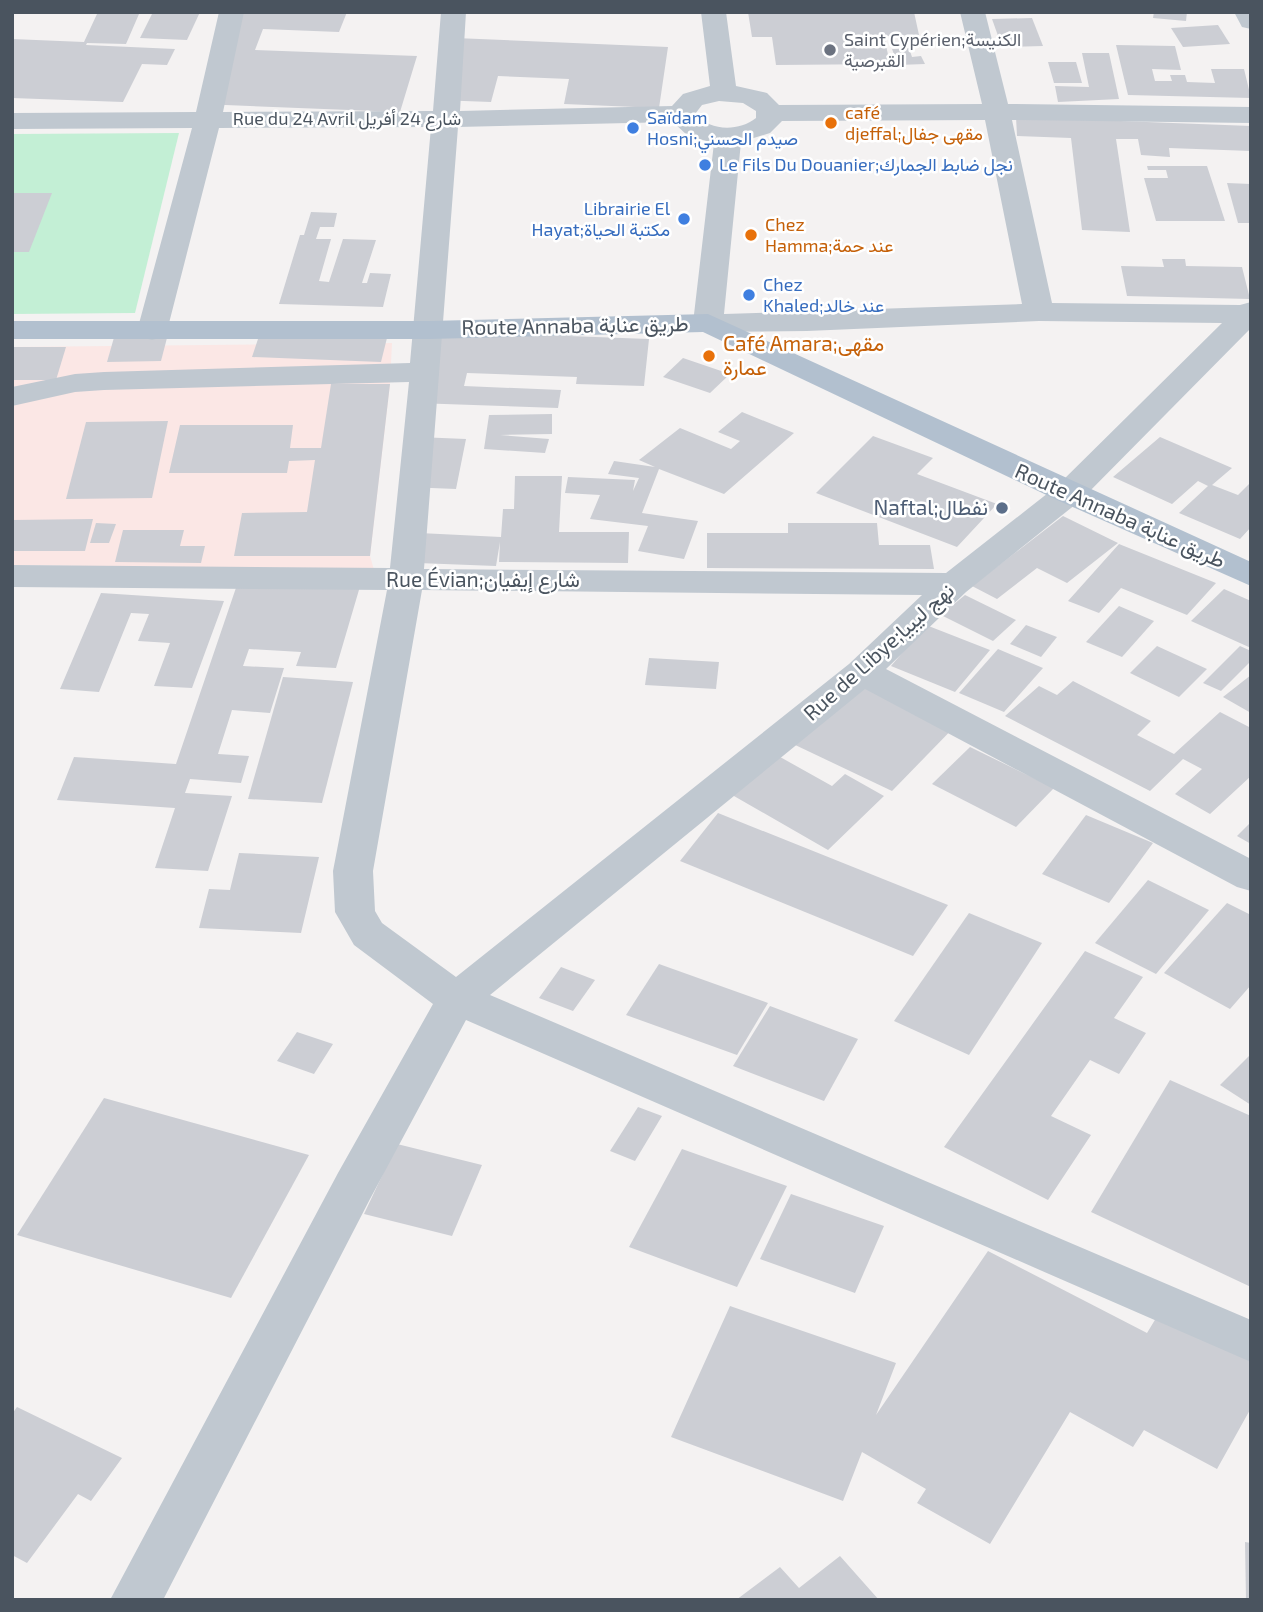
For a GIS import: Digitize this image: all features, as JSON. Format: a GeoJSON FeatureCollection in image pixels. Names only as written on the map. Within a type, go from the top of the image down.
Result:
{"type":"FeatureCollection","features":[{"type":"Feature","properties":{"kind":"main road","name":"Route Annaba طريق عنابة"},"geometry":{"type":"LineString","coordinates":[[12,330],[429,330],[708,323],[1069,493],[1251,575]]}},
{"type":"Feature","properties":{"kind":"street"},"geometry":{"type":"LineString","coordinates":[[152,331],[208,119],[232,12]]}},
{"type":"Feature","properties":{"kind":"street"},"geometry":{"type":"LineString","coordinates":[[454,12],[407,580],[353,870],[355,912],[368,934],[457,999],[570,1045],[1251,1342]]}},
{"type":"Feature","properties":{"kind":"street"},"geometry":{"type":"LineString","coordinates":[[713,12],[724,93]]}},
{"type":"Feature","properties":{"kind":"street"},"geometry":{"type":"LineString","coordinates":[[972,12],[997,112],[1039,312]]}},
{"type":"Feature","properties":{"kind":"street"},"geometry":{"type":"LineString","coordinates":[[1246,12],[1251,22]]}},
{"type":"Feature","properties":{"kind":"street"},"geometry":{"type":"LineString","coordinates":[[724,93],[738,93],[761,101],[771,113],[764,126],[742,134],[728,135],[691,127],[681,114],[683,107],[699,97],[724,93]]}},
{"type":"Feature","properties":{"kind":"street"},"geometry":{"type":"LineString","coordinates":[[771,113],[1251,115]]}},
{"type":"Feature","properties":{"kind":"street","name":"Rue du 24 Avril شارع 24 أفريل"},"geometry":{"type":"LineString","coordinates":[[12,121],[446,119],[681,114]]}},
{"type":"Feature","properties":{"kind":"street"},"geometry":{"type":"LineString","coordinates":[[728,135],[708,323],[807,322],[1039,312],[1250,313]]}},
{"type":"Feature","properties":{"kind":"street","name":"Rue de Libye;نهج ليبيا"},"geometry":{"type":"LineString","coordinates":[[457,999],[862,673],[954,584],[1069,493],[1250,313]]}},
{"type":"Feature","properties":{"kind":"street"},"geometry":{"type":"LineString","coordinates":[[12,397],[75,383],[104,381],[426,372]]}},
{"type":"Feature","properties":{"kind":"street","name":"Rue Évian;شارع إيفيان"},"geometry":{"type":"LineString","coordinates":[[12,576],[954,584]]}},
{"type":"Feature","properties":{"kind":"street"},"geometry":{"type":"LineString","coordinates":[[862,673],[1251,877]]}},
{"type":"Feature","properties":{"kind":"street"},"geometry":{"type":"LineString","coordinates":[[136,1600],[354,1186],[457,999]]}},
{"type":"Feature","properties":{"kind":"shaded area"},"geometry":{"type":"Polygon","coordinates":[[[392,343],[390,384],[370,556],[374,570],[12,565],[12,347],[392,343]]]}},
{"type":"Feature","properties":{"kind":"green space"},"geometry":{"type":"Polygon","coordinates":[[[179,133],[135,313],[12,314],[12,134],[179,133]]]}},
{"type":"Feature","properties":{"kind":"building"},"geometry":{"type":"Polygon","coordinates":[[[153,12],[200,12],[187,40],[140,38],[153,12]]]}},
{"type":"Feature","properties":{"kind":"building"},"geometry":{"type":"Polygon","coordinates":[[[237,12],[347,12],[339,32],[263,29],[255,50],[417,56],[400,112],[201,104],[237,12]]]}},
{"type":"Feature","properties":{"kind":"building","name":"Saint Cypérien;الكنيسة القبرصية"},"geometry":{"type":"Polygon","coordinates":[[[748,12],[914,12],[919,35],[884,36],[890,64],[776,65],[772,37],[752,37],[748,12]]]}},
{"type":"Feature","properties":{"kind":"building"},"geometry":{"type":"Polygon","coordinates":[[[1154,12],[1187,12],[1186,21],[1153,18],[1154,12]]]}},
{"type":"Feature","properties":{"kind":"building"},"geometry":{"type":"Polygon","coordinates":[[[97,14],[139,14],[126,44],[86,45],[175,49],[167,65],[142,64],[123,102],[12,98],[12,39],[84,42],[97,14]]]}},
{"type":"Feature","properties":{"kind":"building"},"geometry":{"type":"Polygon","coordinates":[[[1032,18],[1043,46],[1002,47],[992,19],[1032,18]]]}},
{"type":"Feature","properties":{"kind":"building"},"geometry":{"type":"Polygon","coordinates":[[[1218,25],[1230,44],[1183,47],[1171,28],[1218,25]]]}},
{"type":"Feature","properties":{"kind":"building"},"geometry":{"type":"Polygon","coordinates":[[[455,38],[668,47],[659,108],[564,104],[569,79],[498,76],[491,102],[437,100],[455,38]]]}},
{"type":"Feature","properties":{"kind":"building"},"geometry":{"type":"Polygon","coordinates":[[[1116,45],[1175,46],[1181,70],[1152,69],[1155,81],[1172,81],[1170,75],[1185,75],[1187,82],[1215,83],[1211,69],[1244,69],[1251,98],[1128,95],[1116,45]]]}},
{"type":"Feature","properties":{"kind":"building"},"geometry":{"type":"Polygon","coordinates":[[[909,48],[912,57],[921,56],[925,64],[898,65],[892,49],[909,48]]]}},
{"type":"Feature","properties":{"kind":"building"},"geometry":{"type":"Polygon","coordinates":[[[1082,53],[1109,53],[1119,99],[1058,102],[1055,86],[1089,87],[1082,53]]]}},
{"type":"Feature","properties":{"kind":"building"},"geometry":{"type":"Polygon","coordinates":[[[1048,62],[1076,62],[1082,83],[1054,83],[1048,62]]]}},
{"type":"Feature","properties":{"kind":"building"},"geometry":{"type":"Polygon","coordinates":[[[1016,117],[1251,126],[1251,151],[1169,148],[1170,157],[1141,155],[1138,139],[1116,139],[1130,232],[1082,230],[1071,138],[1017,136],[1016,117]]]}},
{"type":"Feature","properties":{"kind":"building"},"geometry":{"type":"Polygon","coordinates":[[[1147,166],[1207,166],[1225,221],[1156,221],[1144,178],[1168,178],[1166,170],[1148,170],[1147,166]]]}},
{"type":"Feature","properties":{"kind":"building"},"geometry":{"type":"Polygon","coordinates":[[[1227,183],[1251,184],[1251,223],[1238,223],[1227,183]]]}},
{"type":"Feature","properties":{"kind":"building"},"geometry":{"type":"Polygon","coordinates":[[[12,193],[52,193],[29,252],[12,252],[12,193]]]}},
{"type":"Feature","properties":{"kind":"building"},"geometry":{"type":"Polygon","coordinates":[[[311,212],[337,213],[334,227],[320,227],[316,239],[331,239],[319,281],[329,282],[343,239],[376,240],[362,283],[367,283],[370,273],[391,274],[383,307],[279,304],[300,235],[304,235],[311,212]]]}},
{"type":"Feature","properties":{"kind":"building"},"geometry":{"type":"Polygon","coordinates":[[[1162,259],[1185,259],[1186,266],[1242,267],[1250,299],[1127,296],[1121,266],[1164,267],[1162,259]]]}},
{"type":"Feature","properties":{"kind":"building"},"geometry":{"type":"Polygon","coordinates":[[[432,331],[649,339],[644,386],[576,384],[577,377],[467,373],[464,386],[561,390],[558,408],[415,403],[432,331]]]}},
{"type":"Feature","properties":{"kind":"building"},"geometry":{"type":"Polygon","coordinates":[[[260,333],[387,338],[381,362],[252,357],[260,333]]]}},
{"type":"Feature","properties":{"kind":"building"},"geometry":{"type":"Polygon","coordinates":[[[115,334],[168,334],[161,361],[107,362],[115,334]]]}},
{"type":"Feature","properties":{"kind":"building"},"geometry":{"type":"Polygon","coordinates":[[[12,347],[66,347],[56,380],[12,380],[12,347]]]}},
{"type":"Feature","properties":{"kind":"building"},"geometry":{"type":"Polygon","coordinates":[[[683,358],[730,374],[710,393],[663,377],[683,358]]]}},
{"type":"Feature","properties":{"kind":"building"},"geometry":{"type":"Polygon","coordinates":[[[331,384],[390,384],[370,556],[234,556],[242,513],[307,512],[315,460],[289,461],[287,473],[169,473],[180,425],[293,425],[290,448],[321,448],[331,384]]]}},
{"type":"Feature","properties":{"kind":"building"},"geometry":{"type":"Polygon","coordinates":[[[742,412],[794,433],[724,494],[659,469],[642,513],[698,521],[684,559],[638,551],[648,526],[590,519],[600,495],[565,493],[568,477],[635,480],[633,491],[639,478],[608,474],[614,461],[655,467],[639,460],[680,428],[731,449],[740,441],[718,432],[742,412]]]}},
{"type":"Feature","properties":{"kind":"building"},"geometry":{"type":"Polygon","coordinates":[[[552,414],[552,434],[500,435],[549,439],[545,453],[484,449],[489,415],[552,414]]]}},
{"type":"Feature","properties":{"kind":"building"},"geometry":{"type":"Polygon","coordinates":[[[168,421],[152,498],[66,499],[86,422],[168,421]]]}},
{"type":"Feature","properties":{"kind":"building"},"geometry":{"type":"Polygon","coordinates":[[[873,436],[933,458],[917,474],[997,504],[957,547],[816,493],[873,436]]]}},
{"type":"Feature","properties":{"kind":"building"},"geometry":{"type":"Polygon","coordinates":[[[418,437],[466,439],[456,489],[407,487],[418,437]]]}},
{"type":"Feature","properties":{"kind":"building"},"geometry":{"type":"Polygon","coordinates":[[[1160,437],[1232,468],[1212,485],[1238,495],[1251,482],[1251,527],[1240,539],[1179,513],[1208,486],[1198,481],[1172,504],[1113,477],[1160,437]]]}},
{"type":"Feature","properties":{"kind":"building"},"geometry":{"type":"Polygon","coordinates":[[[515,476],[562,476],[559,532],[629,532],[628,563],[499,562],[500,542],[496,566],[392,562],[399,532],[501,537],[503,509],[514,509],[515,476]]]}},
{"type":"Feature","properties":{"kind":"building"},"geometry":{"type":"Polygon","coordinates":[[[1063,516],[1118,543],[1067,583],[1037,568],[997,599],[972,586],[1063,516]]]}},
{"type":"Feature","properties":{"kind":"building"},"geometry":{"type":"Polygon","coordinates":[[[93,519],[85,551],[12,551],[12,520],[93,519]]]}},
{"type":"Feature","properties":{"kind":"building"},"geometry":{"type":"Polygon","coordinates":[[[96,523],[116,524],[109,543],[90,543],[96,523]]]}},
{"type":"Feature","properties":{"kind":"building"},"geometry":{"type":"Polygon","coordinates":[[[788,523],[877,523],[879,545],[930,545],[934,569],[707,568],[707,533],[788,533],[788,523]]]}},
{"type":"Feature","properties":{"kind":"building"},"geometry":{"type":"Polygon","coordinates":[[[123,530],[184,530],[180,546],[205,546],[201,563],[115,562],[123,530]]]}},
{"type":"Feature","properties":{"kind":"building"},"geometry":{"type":"Polygon","coordinates":[[[1119,544],[1216,583],[1187,615],[1121,588],[1099,613],[1068,601],[1119,544]]]}},
{"type":"Feature","properties":{"kind":"building"},"geometry":{"type":"Polygon","coordinates":[[[240,576],[361,583],[336,668],[296,666],[301,652],[249,649],[243,666],[284,668],[270,713],[232,710],[218,754],[249,756],[241,783],[190,779],[185,793],[232,796],[208,871],[155,868],[175,808],[57,800],[74,757],[176,764],[240,576]]]}},
{"type":"Feature","properties":{"kind":"building"},"geometry":{"type":"Polygon","coordinates":[[[1224,589],[1251,601],[1251,648],[1191,621],[1224,589]]]}},
{"type":"Feature","properties":{"kind":"building"},"geometry":{"type":"Polygon","coordinates":[[[101,593],[224,601],[192,688],[154,686],[170,643],[138,641],[149,614],[131,613],[99,692],[60,689],[101,593]]]}},
{"type":"Feature","properties":{"kind":"building"},"geometry":{"type":"Polygon","coordinates":[[[965,595],[1016,620],[993,641],[941,615],[965,595]]]}},
{"type":"Feature","properties":{"kind":"building"},"geometry":{"type":"Polygon","coordinates":[[[1119,606],[1154,621],[1122,657],[1086,642],[1119,606]]]}},
{"type":"Feature","properties":{"kind":"building"},"geometry":{"type":"Polygon","coordinates":[[[926,625],[990,650],[955,692],[891,666],[926,625]]]}},
{"type":"Feature","properties":{"kind":"building"},"geometry":{"type":"Polygon","coordinates":[[[1026,625],[1057,637],[1041,657],[1010,644],[1026,625]]]}},
{"type":"Feature","properties":{"kind":"building"},"geometry":{"type":"Polygon","coordinates":[[[1157,646],[1207,669],[1179,697],[1130,673],[1157,646]]]}},
{"type":"Feature","properties":{"kind":"building"},"geometry":{"type":"Polygon","coordinates":[[[1240,646],[1251,651],[1251,661],[1221,691],[1203,683],[1240,646]]]}},
{"type":"Feature","properties":{"kind":"building"},"geometry":{"type":"Polygon","coordinates":[[[998,649],[1043,668],[1004,712],[959,693],[998,649]]]}},
{"type":"Feature","properties":{"kind":"building"},"geometry":{"type":"Polygon","coordinates":[[[649,658],[719,662],[716,689],[645,685],[649,658]]]}},
{"type":"Feature","properties":{"kind":"building"},"geometry":{"type":"Polygon","coordinates":[[[864,671],[964,717],[892,791],[791,743],[864,671]]]}},
{"type":"Feature","properties":{"kind":"building"},"geometry":{"type":"Polygon","coordinates":[[[1251,675],[1251,713],[1223,697],[1251,675]]]}},
{"type":"Feature","properties":{"kind":"building"},"geometry":{"type":"Polygon","coordinates":[[[283,677],[353,682],[322,803],[248,799],[283,677]]]}},
{"type":"Feature","properties":{"kind":"building"},"geometry":{"type":"Polygon","coordinates":[[[1073,681],[1151,721],[1137,735],[1174,754],[1220,712],[1251,728],[1251,776],[1210,814],[1175,794],[1202,769],[1183,759],[1150,791],[1005,716],[1039,686],[1057,695],[1073,681]]]}},
{"type":"Feature","properties":{"kind":"building"},"geometry":{"type":"Polygon","coordinates":[[[970,747],[1054,788],[1016,827],[932,784],[970,747]]]}},
{"type":"Feature","properties":{"kind":"building"},"geometry":{"type":"Polygon","coordinates":[[[773,753],[832,786],[845,774],[884,796],[828,850],[727,792],[773,753]]]}},
{"type":"Feature","properties":{"kind":"building"},"geometry":{"type":"Polygon","coordinates":[[[718,813],[948,905],[913,956],[680,861],[718,813]]]}},
{"type":"Feature","properties":{"kind":"building"},"geometry":{"type":"Polygon","coordinates":[[[1086,815],[1153,843],[1109,903],[1042,874],[1086,815]]]}},
{"type":"Feature","properties":{"kind":"building"},"geometry":{"type":"Polygon","coordinates":[[[1251,822],[1251,844],[1237,836],[1251,822]]]}},
{"type":"Feature","properties":{"kind":"building"},"geometry":{"type":"Polygon","coordinates":[[[239,853],[319,857],[301,933],[199,928],[209,889],[230,890],[239,853]]]}},
{"type":"Feature","properties":{"kind":"building"},"geometry":{"type":"Polygon","coordinates":[[[1148,880],[1209,910],[1156,974],[1095,943],[1148,880]]]}},
{"type":"Feature","properties":{"kind":"building"},"geometry":{"type":"Polygon","coordinates":[[[1227,903],[1251,915],[1251,985],[1230,1009],[1164,973],[1227,903]]]}},
{"type":"Feature","properties":{"kind":"building"},"geometry":{"type":"Polygon","coordinates":[[[969,913],[1042,943],[969,1055],[894,1021],[969,913]]]}},
{"type":"Feature","properties":{"kind":"building"},"geometry":{"type":"Polygon","coordinates":[[[1085,951],[1143,977],[1114,1018],[1146,1033],[1119,1074],[1090,1060],[1051,1116],[1091,1135],[1048,1200],[944,1147],[1085,951]]]}},
{"type":"Feature","properties":{"kind":"building"},"geometry":{"type":"Polygon","coordinates":[[[659,964],[768,1003],[737,1055],[626,1015],[659,964]]]}},
{"type":"Feature","properties":{"kind":"building"},"geometry":{"type":"Polygon","coordinates":[[[561,967],[595,980],[573,1011],[539,998],[561,967]]]}},
{"type":"Feature","properties":{"kind":"building"},"geometry":{"type":"Polygon","coordinates":[[[770,1006],[858,1039],[824,1101],[733,1066],[770,1006]]]}},
{"type":"Feature","properties":{"kind":"building"},"geometry":{"type":"Polygon","coordinates":[[[297,1032],[333,1044],[314,1074],[277,1061],[297,1032]]]}},
{"type":"Feature","properties":{"kind":"building"},"geometry":{"type":"Polygon","coordinates":[[[1251,1054],[1251,1105],[1220,1085],[1251,1054]]]}},
{"type":"Feature","properties":{"kind":"building"},"geometry":{"type":"Polygon","coordinates":[[[1170,1080],[1251,1116],[1251,1287],[1091,1212],[1170,1080]]]}},
{"type":"Feature","properties":{"kind":"building"},"geometry":{"type":"Polygon","coordinates":[[[104,1098],[309,1155],[231,1298],[17,1235],[104,1098]]]}},
{"type":"Feature","properties":{"kind":"building"},"geometry":{"type":"Polygon","coordinates":[[[638,1107],[662,1116],[635,1161],[610,1151],[638,1107]]]}},
{"type":"Feature","properties":{"kind":"building"},"geometry":{"type":"Polygon","coordinates":[[[397,1144],[482,1165],[452,1236],[364,1214],[397,1144]]]}},
{"type":"Feature","properties":{"kind":"building"},"geometry":{"type":"Polygon","coordinates":[[[682,1149],[787,1186],[737,1287],[629,1247],[682,1149]]]}},
{"type":"Feature","properties":{"kind":"building"},"geometry":{"type":"Polygon","coordinates":[[[791,1194],[884,1226],[855,1293],[760,1259],[791,1194]]]}},
{"type":"Feature","properties":{"kind":"building"},"geometry":{"type":"Polygon","coordinates":[[[988,1251],[1147,1333],[1167,1300],[1251,1344],[1251,1408],[1217,1469],[1144,1430],[1133,1447],[1070,1412],[990,1544],[917,1503],[926,1489],[862,1452],[843,1501],[671,1437],[730,1306],[896,1363],[876,1415],[988,1251]]]}},
{"type":"Feature","properties":{"kind":"building"},"geometry":{"type":"Polygon","coordinates":[[[17,1407],[122,1458],[91,1501],[78,1494],[27,1563],[12,1555],[12,1414],[17,1407]]]}},
{"type":"Feature","properties":{"kind":"building"},"geometry":{"type":"Polygon","coordinates":[[[1245,1542],[1251,1543],[1251,1600],[1246,1600],[1245,1542]]]}},
{"type":"Feature","properties":{"kind":"building"},"geometry":{"type":"Polygon","coordinates":[[[840,1556],[879,1600],[736,1600],[780,1567],[799,1588],[840,1556]]]}},
{"type":"Feature","properties":{"kind":"place","name":"Saint Cypérien;الكنيسة القبرصية"},"geometry":{"type":"Point","coordinates":[830,50]}},
{"type":"Feature","properties":{"kind":"place","name":"café djeffal;مقهى جفال"},"geometry":{"type":"Point","coordinates":[831,123]}},
{"type":"Feature","properties":{"kind":"place","name":"Saïdam Hosni;صيدم الحسني"},"geometry":{"type":"Point","coordinates":[633,128]}},
{"type":"Feature","properties":{"kind":"place","name":"Le Fils Du Douanier;نجل ضابط الجمارك"},"geometry":{"type":"Point","coordinates":[705,165]}},
{"type":"Feature","properties":{"kind":"place","name":"Librairie El Hayat;مكتبة الحياة"},"geometry":{"type":"Point","coordinates":[684,219]}},
{"type":"Feature","properties":{"kind":"place","name":"Chez Hamma;عند حمة"},"geometry":{"type":"Point","coordinates":[751,235]}},
{"type":"Feature","properties":{"kind":"place","name":"Chez Khaled;عند خالد"},"geometry":{"type":"Point","coordinates":[749,295]}},
{"type":"Feature","properties":{"kind":"place","name":"Café Amara;مقهى عمارة"},"geometry":{"type":"Point","coordinates":[709,356]}},
{"type":"Feature","properties":{"kind":"place","name":"Naftal;نفطال"},"geometry":{"type":"Point","coordinates":[1002,508]}}]}
